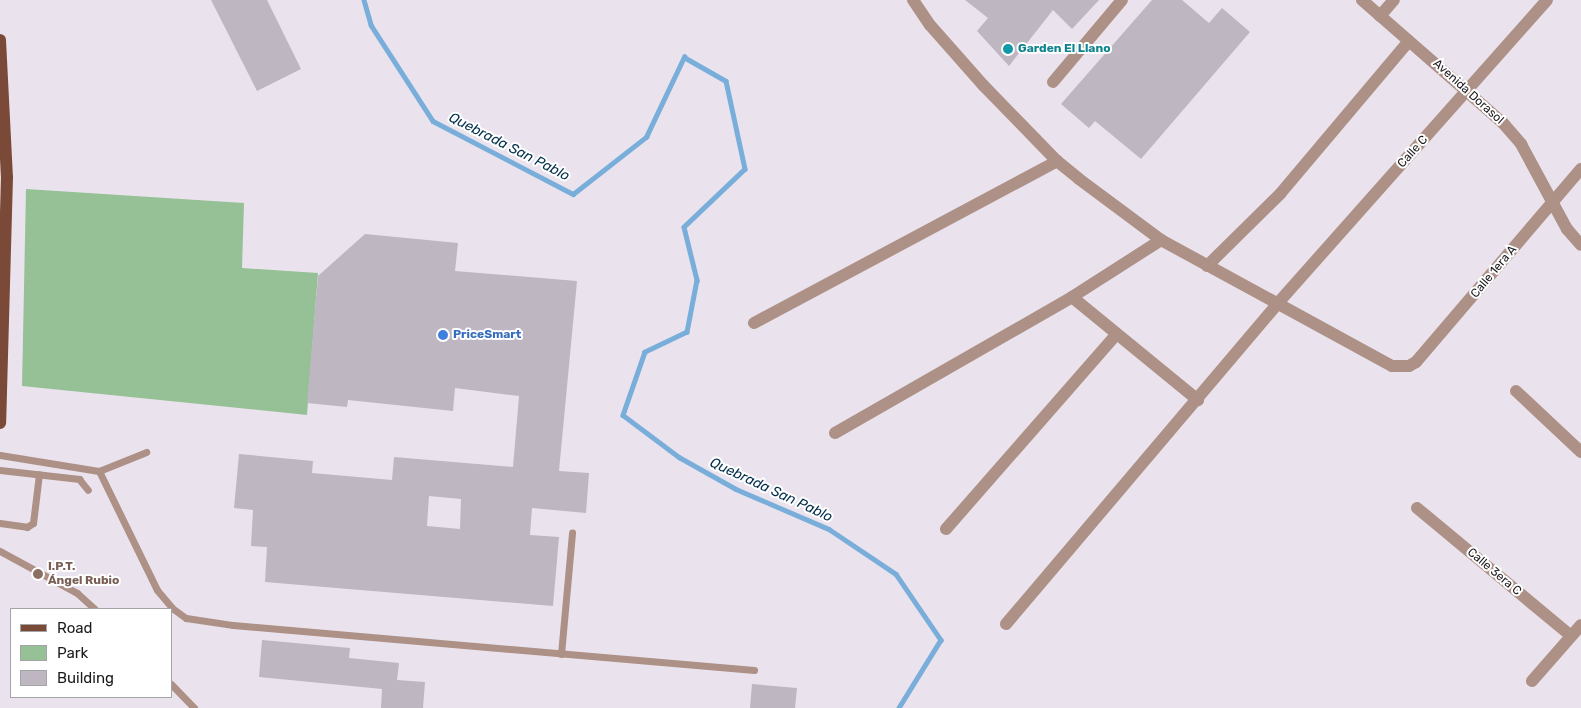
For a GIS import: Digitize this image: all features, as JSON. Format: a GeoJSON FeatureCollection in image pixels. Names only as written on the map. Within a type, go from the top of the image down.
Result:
{"type":"FeatureCollection","features":[{"type":"Feature","properties":{"kind":"main road"},"geometry":{"type":"LineString","coordinates":[[0,40],[4,177],[0,423]]}},
{"type":"Feature","properties":{"kind":"street"},"geometry":{"type":"LineString","coordinates":[[913,0],[930,25],[956,55],[1057,160],[1161,240],[1278,302]]}},
{"type":"Feature","properties":{"kind":"street"},"geometry":{"type":"LineString","coordinates":[[1053,82],[1122,0]]}},
{"type":"Feature","properties":{"kind":"street","name":"Avenida Dorasol"},"geometry":{"type":"LineString","coordinates":[[1362,0],[1468,90],[1521,144],[1567,229],[1581,244]]}},
{"type":"Feature","properties":{"kind":"street"},"geometry":{"type":"LineString","coordinates":[[1380,16],[1394,0]]}},
{"type":"Feature","properties":{"kind":"street","name":"Calle C"},"geometry":{"type":"LineString","coordinates":[[1006,624],[1198,400],[1278,302],[1546,0]]}},
{"type":"Feature","properties":{"kind":"street"},"geometry":{"type":"LineString","coordinates":[[1208,266],[1280,194],[1409,41]]}},
{"type":"Feature","properties":{"kind":"street"},"geometry":{"type":"LineString","coordinates":[[754,323],[1057,160]]}},
{"type":"Feature","properties":{"kind":"street","name":"Calle 1era A"},"geometry":{"type":"LineString","coordinates":[[1278,302],[1384,363],[1401,368],[1416,362],[1581,169]]}},
{"type":"Feature","properties":{"kind":"street"},"geometry":{"type":"LineString","coordinates":[[835,433],[1072,297],[1161,240]]}},
{"type":"Feature","properties":{"kind":"street"},"geometry":{"type":"LineString","coordinates":[[1072,297],[1116,335],[1198,400]]}},
{"type":"Feature","properties":{"kind":"street"},"geometry":{"type":"LineString","coordinates":[[946,529],[1116,335]]}},
{"type":"Feature","properties":{"kind":"street"},"geometry":{"type":"LineString","coordinates":[[1516,392],[1581,452]]}},
{"type":"Feature","properties":{"kind":"street","name":"Calle 3era C"},"geometry":{"type":"LineString","coordinates":[[1417,508],[1571,636]]}},
{"type":"Feature","properties":{"kind":"street"},"geometry":{"type":"LineString","coordinates":[[1532,681],[1581,625]]}},
{"type":"Feature","properties":{"kind":"lane"},"geometry":{"type":"LineString","coordinates":[[0,455],[99,471],[146,452]]}},
{"type":"Feature","properties":{"kind":"lane"},"geometry":{"type":"LineString","coordinates":[[0,470],[79,479],[88,490]]}},
{"type":"Feature","properties":{"kind":"lane"},"geometry":{"type":"LineString","coordinates":[[99,471],[157,590],[172,608],[186,618],[233,625],[754,670]]}},
{"type":"Feature","properties":{"kind":"lane"},"geometry":{"type":"LineString","coordinates":[[0,523],[27,527],[33,523],[38,474]]}},
{"type":"Feature","properties":{"kind":"lane"},"geometry":{"type":"LineString","coordinates":[[561,654],[572,532]]}},
{"type":"Feature","properties":{"kind":"lane"},"geometry":{"type":"LineString","coordinates":[[0,551],[77,593],[94,608]]}},
{"type":"Feature","properties":{"kind":"lane"},"geometry":{"type":"LineString","coordinates":[[172,685],[194,708]]}},
{"type":"Feature","properties":{"kind":"green space"},"geometry":{"type":"Polygon","coordinates":[[[26,189],[244,203],[242,268],[318,273],[307,415],[22,386],[26,189]]]}},
{"type":"Feature","properties":{"kind":"building"},"geometry":{"type":"Polygon","coordinates":[[[211,0],[267,0],[301,69],[257,91],[211,0]]]}},
{"type":"Feature","properties":{"kind":"building","name":"Garden El Llano"},"geometry":{"type":"Polygon","coordinates":[[[965,0],[1099,0],[1072,29],[1053,10],[1009,66],[977,31],[988,18],[965,0]]]}},
{"type":"Feature","properties":{"kind":"building"},"geometry":{"type":"Polygon","coordinates":[[[1152,0],[1182,0],[1209,23],[1222,8],[1250,32],[1141,159],[1095,121],[1089,128],[1061,104],[1152,0]]]}},
{"type":"Feature","properties":{"kind":"building"},"geometry":{"type":"Polygon","coordinates":[[[365,234],[458,243],[455,271],[577,281],[559,471],[589,473],[586,513],[532,508],[530,535],[559,537],[553,606],[265,582],[267,547],[251,546],[253,510],[234,508],[239,454],[313,461],[312,473],[392,480],[394,457],[513,467],[519,396],[455,388],[453,411],[348,400],[347,407],[307,403],[318,276],[365,234]],[[429,496],[427,526],[460,529],[461,499],[429,496]]]}},
{"type":"Feature","properties":{"kind":"building"},"geometry":{"type":"Polygon","coordinates":[[[262,640],[350,648],[349,658],[399,663],[397,680],[425,682],[423,708],[381,708],[382,689],[259,677],[262,640]]]}},
{"type":"Feature","properties":{"kind":"building"},"geometry":{"type":"Polygon","coordinates":[[[752,684],[797,688],[795,708],[750,708],[752,684]]]}},
{"type":"Feature","properties":{"kind":"waterway","name":"Quebrada San Pablo"},"geometry":{"type":"LineString","coordinates":[[364,0],[371,25],[433,121],[573,194],[646,137],[684,57],[726,81],[745,169],[684,227],[697,280],[687,332],[645,352],[623,415],[679,457],[736,489],[829,529],[896,574],[941,640],[899,708]]}},
{"type":"Feature","properties":{"kind":"place","name":"Garden El Llano"},"geometry":{"type":"Point","coordinates":[1008,49]}},
{"type":"Feature","properties":{"kind":"place","name":"PriceSmart"},"geometry":{"type":"Point","coordinates":[443,335]}},
{"type":"Feature","properties":{"kind":"place","name":"I.P.T. Ángel Rubio"},"geometry":{"type":"Point","coordinates":[38,574]}}]}
